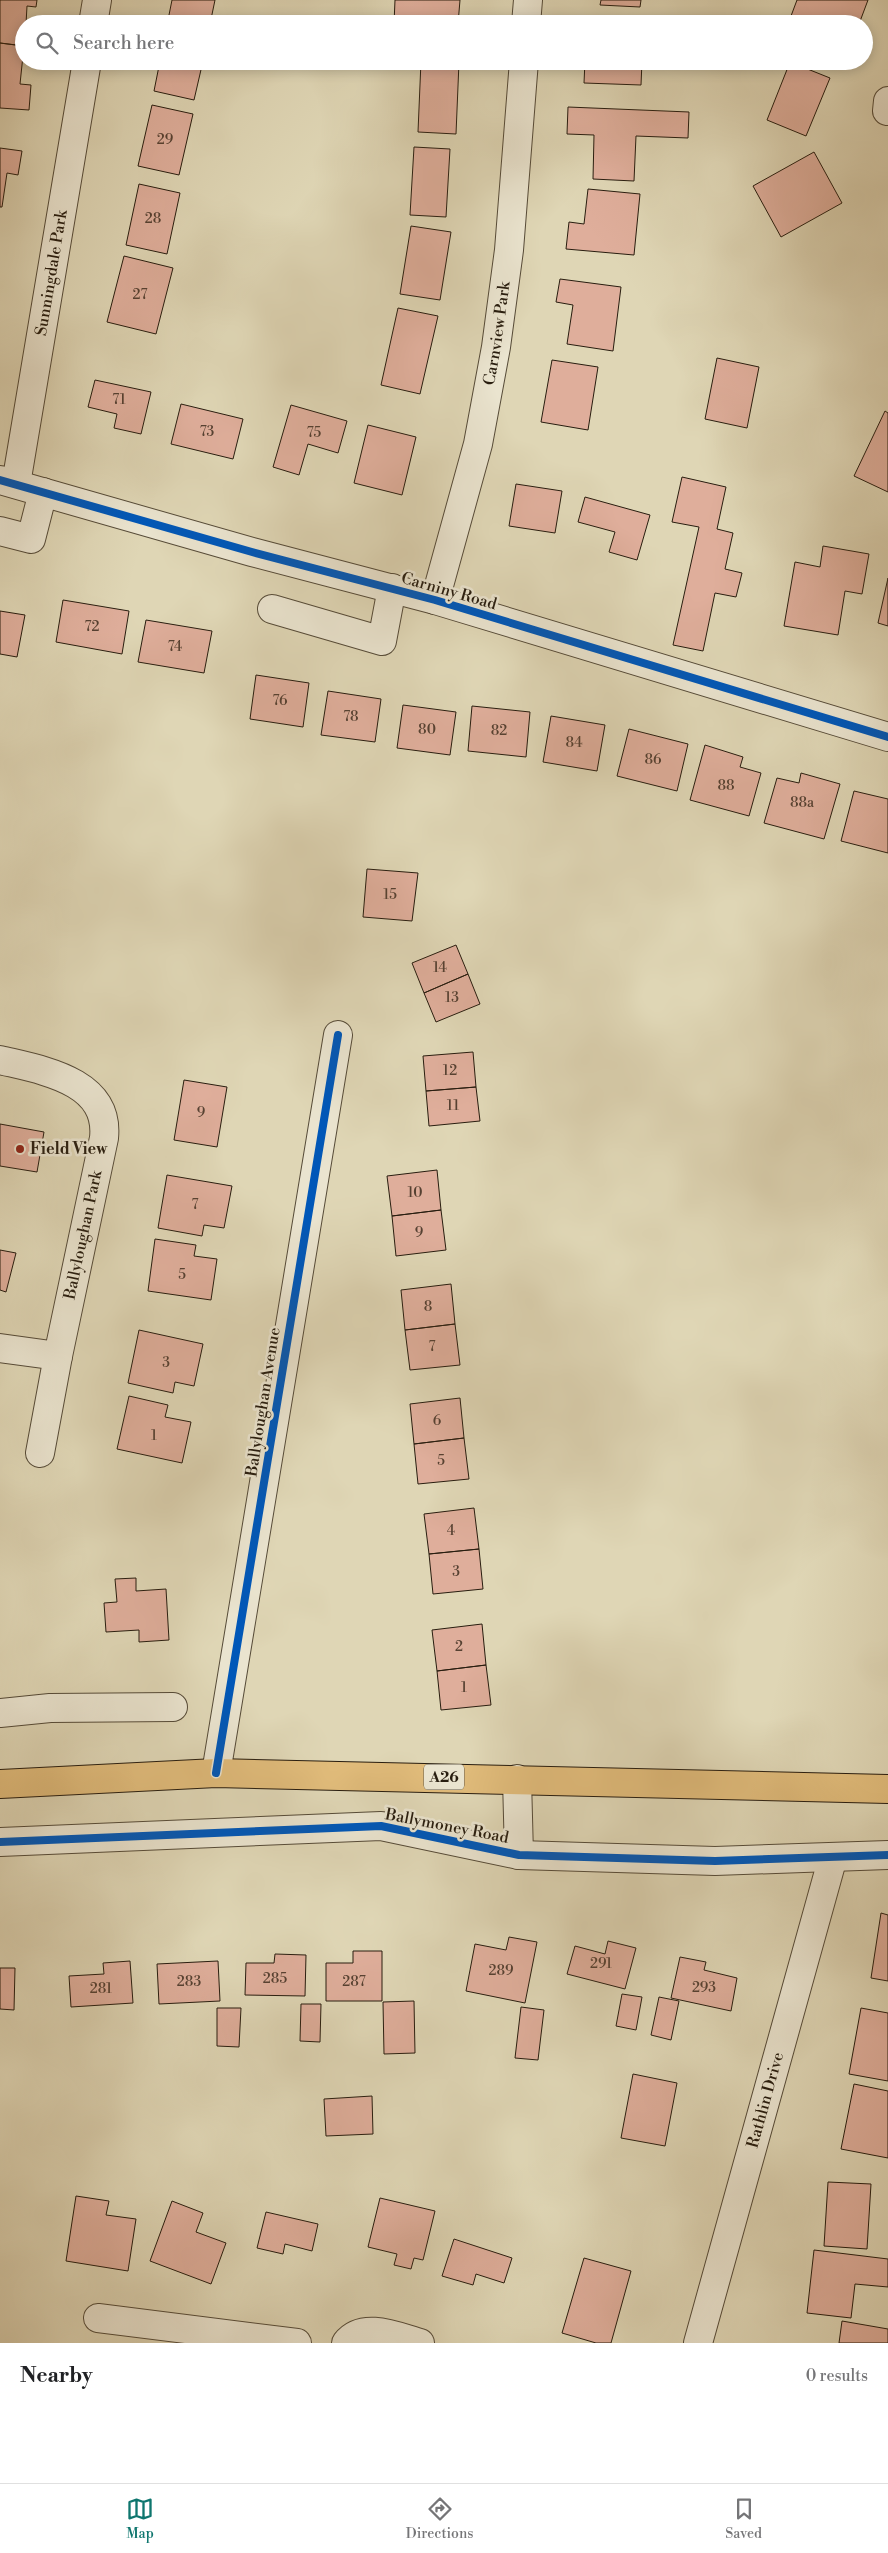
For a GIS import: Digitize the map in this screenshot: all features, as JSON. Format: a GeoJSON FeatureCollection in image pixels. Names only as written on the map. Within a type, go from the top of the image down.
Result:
{"type":"FeatureCollection","features":[{"type":"Feature","properties":{"kind":"main road","name":"A26"},"geometry":{"type":"LineString","coordinates":[[0,1784],[216,1773],[888,1789]]}},
{"type":"Feature","properties":{"kind":"street"},"geometry":{"type":"LineString","coordinates":[[94,15],[97,0]]}},
{"type":"Feature","properties":{"kind":"street"},"geometry":{"type":"LineString","coordinates":[[527,15],[528,0]]}},
{"type":"Feature","properties":{"kind":"street","name":"Sunningdale Park"},"geometry":{"type":"LineString","coordinates":[[8,482],[85,70]]}},
{"type":"Feature","properties":{"kind":"street","name":"Carnview Park"},"geometry":{"type":"LineString","coordinates":[[435,600],[478,444],[496,347],[509,250],[523,70]]}},
{"type":"Feature","properties":{"kind":"street","name":"Carniny Road"},"geometry":{"type":"LineString","coordinates":[[8,482],[252,552],[435,600],[888,738]]}},
{"type":"Feature","properties":{"kind":"street"},"geometry":{"type":"LineString","coordinates":[[0,531],[32,539],[43,492]]}},
{"type":"Feature","properties":{"kind":"street","name":"Carniny Road"},"geometry":{"type":"LineString","coordinates":[[272,609],[382,641],[392,588]]}},
{"type":"Feature","properties":{"kind":"street","name":"Ballyloughan Avenue"},"geometry":{"type":"LineString","coordinates":[[216,1773],[338,1035]]}},
{"type":"Feature","properties":{"kind":"street","name":"Ballyloughan Park"},"geometry":{"type":"LineString","coordinates":[[0,1060],[52,1072],[75,1083],[94,1101],[104,1120],[104,1138],[58,1356],[40,1453]]}},
{"type":"Feature","properties":{"kind":"street"},"geometry":{"type":"LineString","coordinates":[[0,1348],[58,1356]]}},
{"type":"Feature","properties":{"kind":"street"},"geometry":{"type":"LineString","coordinates":[[0,1713],[50,1708],[174,1707]]}},
{"type":"Feature","properties":{"kind":"street","name":"Ballymoney Road"},"geometry":{"type":"LineString","coordinates":[[517,1779],[519,1855]]}},
{"type":"Feature","properties":{"kind":"street","name":"Ballymoney Road"},"geometry":{"type":"LineString","coordinates":[[0,1842],[381,1826],[519,1855],[715,1861],[888,1855]]}},
{"type":"Feature","properties":{"kind":"street","name":"Rathlin Drive"},"geometry":{"type":"LineString","coordinates":[[698,2343],[833,1857]]}},
{"type":"Feature","properties":{"kind":"street"},"geometry":{"type":"LineString","coordinates":[[98,2318],[297,2343]]}},
{"type":"Feature","properties":{"kind":"street"},"geometry":{"type":"LineString","coordinates":[[346,2343],[354,2336],[369,2332],[384,2333],[420,2343]]}},
{"type":"Feature","properties":{"kind":"building"},"geometry":{"type":"Polygon","coordinates":[[[0,0],[37,0],[36,7],[27,6],[26,15],[15,15],[15,45],[0,43],[0,0]]]}},
{"type":"Feature","properties":{"kind":"building"},"geometry":{"type":"Polygon","coordinates":[[[172,0],[215,0],[212,15],[169,15],[172,0]]]}},
{"type":"Feature","properties":{"kind":"building"},"geometry":{"type":"Polygon","coordinates":[[[395,0],[460,0],[459,15],[394,15],[395,0]]]}},
{"type":"Feature","properties":{"kind":"building"},"geometry":{"type":"Polygon","coordinates":[[[601,0],[641,0],[640,7],[600,5],[601,0]]]}},
{"type":"Feature","properties":{"kind":"building"},"geometry":{"type":"Polygon","coordinates":[[[797,0],[868,0],[862,15],[791,15],[797,0]]]}},
{"type":"Feature","properties":{"kind":"building"},"geometry":{"type":"Polygon","coordinates":[[[0,43],[15,45],[15,70],[21,70],[20,84],[31,85],[29,110],[0,108],[0,43]]]}},
{"type":"Feature","properties":{"kind":"building"},"geometry":{"type":"Polygon","coordinates":[[[158,70],[201,70],[194,100],[154,91],[158,70]]]}},
{"type":"Feature","properties":{"kind":"building"},"geometry":{"type":"Polygon","coordinates":[[[421,70],[459,70],[456,134],[418,132],[421,70]]]}},
{"type":"Feature","properties":{"kind":"building"},"geometry":{"type":"Polygon","coordinates":[[[585,70],[642,70],[641,85],[584,83],[585,70]]]}},
{"type":"Feature","properties":{"kind":"building"},"geometry":{"type":"Polygon","coordinates":[[[787,70],[810,70],[830,78],[806,136],[767,120],[787,70]]]}},
{"type":"Feature","properties":{"kind":"building"},"geometry":{"type":"Polygon","coordinates":[[[152,105],[193,114],[179,175],[138,166],[152,105]]]}},
{"type":"Feature","properties":{"kind":"building"},"geometry":{"type":"Polygon","coordinates":[[[568,107],[689,112],[688,138],[636,136],[634,181],[593,179],[594,135],[567,134],[568,107]]]}},
{"type":"Feature","properties":{"kind":"building"},"geometry":{"type":"Polygon","coordinates":[[[414,147],[450,149],[446,217],[410,215],[414,147]]]}},
{"type":"Feature","properties":{"kind":"building"},"geometry":{"type":"Polygon","coordinates":[[[0,148],[22,151],[18,175],[7,173],[2,207],[0,207],[0,148]]]}},
{"type":"Feature","properties":{"kind":"building"},"geometry":{"type":"Polygon","coordinates":[[[814,152],[842,203],[781,237],[753,186],[814,152]]]}},
{"type":"Feature","properties":{"kind":"building"},"geometry":{"type":"Polygon","coordinates":[[[139,184],[180,193],[167,254],[126,245],[139,184]]]}},
{"type":"Feature","properties":{"kind":"building"},"geometry":{"type":"Polygon","coordinates":[[[588,189],[640,194],[634,255],[566,249],[569,222],[584,224],[588,189]]]}},
{"type":"Feature","properties":{"kind":"building"},"geometry":{"type":"Polygon","coordinates":[[[411,226],[451,232],[440,300],[400,294],[411,226]]]}},
{"type":"Feature","properties":{"kind":"building"},"geometry":{"type":"Polygon","coordinates":[[[124,256],[173,268],[156,334],[107,322],[124,256]]]}},
{"type":"Feature","properties":{"kind":"building"},"geometry":{"type":"Polygon","coordinates":[[[560,279],[621,287],[613,351],[567,344],[573,305],[556,302],[560,279]]]}},
{"type":"Feature","properties":{"kind":"building"},"geometry":{"type":"Polygon","coordinates":[[[398,308],[438,316],[420,394],[381,385],[398,308]]]}},
{"type":"Feature","properties":{"kind":"building"},"geometry":{"type":"Polygon","coordinates":[[[717,358],[759,367],[747,428],[705,419],[717,358]]]}},
{"type":"Feature","properties":{"kind":"building"},"geometry":{"type":"Polygon","coordinates":[[[552,360],[598,367],[588,430],[541,422],[552,360]]]}},
{"type":"Feature","properties":{"kind":"building"},"geometry":{"type":"Polygon","coordinates":[[[95,380],[151,392],[141,434],[114,428],[117,414],[88,407],[95,380]]]}},
{"type":"Feature","properties":{"kind":"building"},"geometry":{"type":"Polygon","coordinates":[[[181,404],[243,419],[233,459],[171,444],[181,404]]]}},
{"type":"Feature","properties":{"kind":"building"},"geometry":{"type":"Polygon","coordinates":[[[291,405],[347,421],[338,453],[308,444],[299,475],[273,467],[291,405]]]}},
{"type":"Feature","properties":{"kind":"building"},"geometry":{"type":"Polygon","coordinates":[[[885,411],[888,413],[888,492],[854,476],[885,411]]]}},
{"type":"Feature","properties":{"kind":"building"},"geometry":{"type":"Polygon","coordinates":[[[368,425],[416,437],[402,495],[354,483],[368,425]]]}},
{"type":"Feature","properties":{"kind":"building"},"geometry":{"type":"Polygon","coordinates":[[[682,477],[726,487],[717,529],[733,533],[725,569],[742,573],[736,597],[715,593],[703,651],[673,645],[699,527],[672,522],[682,477]]]}},
{"type":"Feature","properties":{"kind":"building"},"geometry":{"type":"Polygon","coordinates":[[[516,484],[562,491],[555,533],[509,526],[516,484]]]}},
{"type":"Feature","properties":{"kind":"building"},"geometry":{"type":"Polygon","coordinates":[[[585,497],[650,515],[637,560],[609,552],[615,532],[578,522],[585,497]]]}},
{"type":"Feature","properties":{"kind":"building"},"geometry":{"type":"Polygon","coordinates":[[[823,546],[869,554],[862,594],[845,591],[838,635],[784,626],[795,562],[820,567],[823,546]]]}},
{"type":"Feature","properties":{"kind":"building"},"geometry":{"type":"Polygon","coordinates":[[[888,578],[888,626],[878,623],[888,578]]]}},
{"type":"Feature","properties":{"kind":"building"},"geometry":{"type":"Polygon","coordinates":[[[63,600],[129,611],[122,654],[56,642],[63,600]]]}},
{"type":"Feature","properties":{"kind":"building"},"geometry":{"type":"Polygon","coordinates":[[[0,611],[25,615],[17,657],[0,654],[0,611]]]}},
{"type":"Feature","properties":{"kind":"building"},"geometry":{"type":"Polygon","coordinates":[[[146,620],[212,631],[204,673],[138,662],[146,620]]]}},
{"type":"Feature","properties":{"kind":"building"},"geometry":{"type":"Polygon","coordinates":[[[256,675],[309,683],[303,727],[250,719],[256,675]]]}},
{"type":"Feature","properties":{"kind":"building"},"geometry":{"type":"Polygon","coordinates":[[[328,691],[381,699],[375,742],[321,735],[328,691]]]}},
{"type":"Feature","properties":{"kind":"building"},"geometry":{"type":"Polygon","coordinates":[[[403,705],[456,712],[450,755],[397,748],[403,705]]]}},
{"type":"Feature","properties":{"kind":"building"},"geometry":{"type":"Polygon","coordinates":[[[472,706],[530,712],[526,757],[468,751],[472,706]]]}},
{"type":"Feature","properties":{"kind":"building"},"geometry":{"type":"Polygon","coordinates":[[[551,716],[605,725],[597,771],[543,762],[551,716]]]}},
{"type":"Feature","properties":{"kind":"building"},"geometry":{"type":"Polygon","coordinates":[[[629,729],[688,744],[677,791],[617,776],[629,729]]]}},
{"type":"Feature","properties":{"kind":"building"},"geometry":{"type":"Polygon","coordinates":[[[705,745],[743,757],[740,767],[761,773],[749,816],[690,800],[705,745]]]}},
{"type":"Feature","properties":{"kind":"building"},"geometry":{"type":"Polygon","coordinates":[[[801,773],[840,784],[824,839],[764,823],[777,778],[799,783],[801,773]]]}},
{"type":"Feature","properties":{"kind":"building"},"geometry":{"type":"Polygon","coordinates":[[[854,791],[888,799],[888,853],[841,841],[854,791]]]}},
{"type":"Feature","properties":{"kind":"building"},"geometry":{"type":"Polygon","coordinates":[[[367,869],[418,873],[412,921],[363,917],[367,869]]]}},
{"type":"Feature","properties":{"kind":"building"},"geometry":{"type":"Polygon","coordinates":[[[456,945],[468,974],[424,993],[412,963],[456,945]]]}},
{"type":"Feature","properties":{"kind":"building"},"geometry":{"type":"Polygon","coordinates":[[[468,974],[480,1004],[436,1022],[424,993],[468,974]]]}},
{"type":"Feature","properties":{"kind":"building"},"geometry":{"type":"Polygon","coordinates":[[[473,1052],[476,1087],[426,1091],[423,1056],[473,1052]]]}},
{"type":"Feature","properties":{"kind":"building"},"geometry":{"type":"Polygon","coordinates":[[[184,1080],[227,1087],[217,1147],[174,1140],[184,1080]]]}},
{"type":"Feature","properties":{"kind":"building"},"geometry":{"type":"Polygon","coordinates":[[[476,1087],[480,1121],[429,1126],[426,1091],[476,1087]]]}},
{"type":"Feature","properties":{"kind":"building","name":"Field View"},"geometry":{"type":"Polygon","coordinates":[[[0,1124],[44,1132],[37,1172],[0,1166],[0,1124]]]}},
{"type":"Feature","properties":{"kind":"building"},"geometry":{"type":"Polygon","coordinates":[[[437,1170],[441,1210],[392,1216],[387,1176],[437,1170]]]}},
{"type":"Feature","properties":{"kind":"building"},"geometry":{"type":"Polygon","coordinates":[[[167,1175],[232,1186],[224,1228],[204,1225],[202,1236],[158,1228],[167,1175]]]}},
{"type":"Feature","properties":{"kind":"building"},"geometry":{"type":"Polygon","coordinates":[[[441,1210],[446,1250],[396,1256],[392,1216],[441,1210]]]}},
{"type":"Feature","properties":{"kind":"building"},"geometry":{"type":"Polygon","coordinates":[[[155,1239],[196,1245],[194,1256],[217,1259],[211,1300],[148,1291],[155,1239]]]}},
{"type":"Feature","properties":{"kind":"building"},"geometry":{"type":"Polygon","coordinates":[[[0,1250],[16,1253],[6,1292],[0,1290],[0,1250]]]}},
{"type":"Feature","properties":{"kind":"building"},"geometry":{"type":"Polygon","coordinates":[[[451,1284],[455,1324],[405,1330],[401,1290],[451,1284]]]}},
{"type":"Feature","properties":{"kind":"building"},"geometry":{"type":"Polygon","coordinates":[[[455,1324],[460,1365],[410,1370],[405,1330],[455,1324]]]}},
{"type":"Feature","properties":{"kind":"building"},"geometry":{"type":"Polygon","coordinates":[[[139,1330],[203,1344],[194,1386],[175,1382],[173,1393],[128,1383],[139,1330]]]}},
{"type":"Feature","properties":{"kind":"building"},"geometry":{"type":"Polygon","coordinates":[[[129,1396],[168,1405],[165,1417],[191,1422],[182,1463],[117,1449],[129,1396]]]}},
{"type":"Feature","properties":{"kind":"building"},"geometry":{"type":"Polygon","coordinates":[[[460,1398],[464,1438],[414,1444],[410,1404],[460,1398]]]}},
{"type":"Feature","properties":{"kind":"building"},"geometry":{"type":"Polygon","coordinates":[[[464,1438],[469,1479],[418,1484],[414,1444],[464,1438]]]}},
{"type":"Feature","properties":{"kind":"building"},"geometry":{"type":"Polygon","coordinates":[[[474,1508],[479,1549],[429,1554],[424,1514],[474,1508]]]}},
{"type":"Feature","properties":{"kind":"building"},"geometry":{"type":"Polygon","coordinates":[[[479,1549],[483,1589],[433,1594],[429,1554],[479,1549]]]}},
{"type":"Feature","properties":{"kind":"building"},"geometry":{"type":"Polygon","coordinates":[[[136,1578],[136,1591],[166,1589],[169,1640],[139,1642],[139,1630],[106,1632],[104,1603],[117,1602],[115,1579],[136,1578]]]}},
{"type":"Feature","properties":{"kind":"building"},"geometry":{"type":"Polygon","coordinates":[[[482,1624],[486,1665],[437,1671],[432,1630],[482,1624]]]}},
{"type":"Feature","properties":{"kind":"building"},"geometry":{"type":"Polygon","coordinates":[[[486,1665],[491,1705],[441,1710],[437,1671],[486,1665]]]}},
{"type":"Feature","properties":{"kind":"building"},"geometry":{"type":"Polygon","coordinates":[[[881,1913],[888,1915],[888,1981],[871,1978],[881,1913]]]}},
{"type":"Feature","properties":{"kind":"building"},"geometry":{"type":"Polygon","coordinates":[[[509,1937],[537,1942],[525,2003],[466,1991],[475,1944],[506,1950],[509,1937]]]}},
{"type":"Feature","properties":{"kind":"building"},"geometry":{"type":"Polygon","coordinates":[[[608,1941],[636,1948],[625,1989],[567,1974],[575,1946],[605,1954],[608,1941]]]}},
{"type":"Feature","properties":{"kind":"building"},"geometry":{"type":"Polygon","coordinates":[[[353,1951],[382,1951],[382,2001],[326,2001],[326,1963],[353,1963],[353,1951]]]}},
{"type":"Feature","properties":{"kind":"building"},"geometry":{"type":"Polygon","coordinates":[[[275,1954],[306,1955],[305,1996],[245,1995],[246,1963],[274,1963],[275,1954]]]}},
{"type":"Feature","properties":{"kind":"building"},"geometry":{"type":"Polygon","coordinates":[[[680,1957],[706,1962],[704,1970],[737,1978],[731,2011],[671,1998],[680,1957]]]}},
{"type":"Feature","properties":{"kind":"building"},"geometry":{"type":"Polygon","coordinates":[[[130,1961],[133,2003],[71,2007],[69,1976],[104,1974],[103,1963],[130,1961]]]}},
{"type":"Feature","properties":{"kind":"building"},"geometry":{"type":"Polygon","coordinates":[[[218,1961],[220,2001],[159,2004],[157,1964],[218,1961]]]}},
{"type":"Feature","properties":{"kind":"building"},"geometry":{"type":"Polygon","coordinates":[[[0,1968],[15,1968],[14,2010],[0,2009],[0,1968]]]}},
{"type":"Feature","properties":{"kind":"building"},"geometry":{"type":"Polygon","coordinates":[[[622,1994],[642,1997],[636,2030],[616,2026],[622,1994]]]}},
{"type":"Feature","properties":{"kind":"building"},"geometry":{"type":"Polygon","coordinates":[[[659,1997],[679,2001],[671,2040],[651,2035],[659,1997]]]}},
{"type":"Feature","properties":{"kind":"building"},"geometry":{"type":"Polygon","coordinates":[[[414,2001],[415,2053],[384,2054],[383,2002],[414,2001]]]}},
{"type":"Feature","properties":{"kind":"building"},"geometry":{"type":"Polygon","coordinates":[[[301,2004],[321,2004],[320,2042],[300,2041],[301,2004]]]}},
{"type":"Feature","properties":{"kind":"building"},"geometry":{"type":"Polygon","coordinates":[[[521,2007],[544,2010],[538,2060],[515,2058],[521,2007]]]}},
{"type":"Feature","properties":{"kind":"building"},"geometry":{"type":"Polygon","coordinates":[[[217,2008],[241,2008],[239,2047],[217,2046],[217,2008]]]}},
{"type":"Feature","properties":{"kind":"building"},"geometry":{"type":"Polygon","coordinates":[[[861,2008],[888,2013],[888,2081],[849,2074],[861,2008]]]}},
{"type":"Feature","properties":{"kind":"building"},"geometry":{"type":"Polygon","coordinates":[[[633,2074],[677,2083],[665,2146],[621,2138],[633,2074]]]}},
{"type":"Feature","properties":{"kind":"building"},"geometry":{"type":"Polygon","coordinates":[[[854,2084],[888,2091],[888,2158],[841,2149],[854,2084]]]}},
{"type":"Feature","properties":{"kind":"building"},"geometry":{"type":"Polygon","coordinates":[[[372,2096],[373,2134],[326,2136],[324,2099],[372,2096]]]}},
{"type":"Feature","properties":{"kind":"building"},"geometry":{"type":"Polygon","coordinates":[[[828,2182],[871,2184],[867,2249],[824,2246],[828,2182]]]}},
{"type":"Feature","properties":{"kind":"building"},"geometry":{"type":"Polygon","coordinates":[[[76,2196],[109,2201],[106,2215],[136,2219],[128,2271],[66,2261],[76,2196]]]}},
{"type":"Feature","properties":{"kind":"building"},"geometry":{"type":"Polygon","coordinates":[[[380,2198],[435,2211],[423,2260],[414,2258],[411,2269],[394,2265],[397,2254],[368,2247],[380,2198]]]}},
{"type":"Feature","properties":{"kind":"building"},"geometry":{"type":"Polygon","coordinates":[[[172,2201],[203,2213],[196,2232],[226,2243],[211,2284],[150,2261],[172,2201]]]}},
{"type":"Feature","properties":{"kind":"building"},"geometry":{"type":"Polygon","coordinates":[[[266,2212],[318,2224],[312,2251],[285,2244],[283,2254],[257,2248],[266,2212]]]}},
{"type":"Feature","properties":{"kind":"building"},"geometry":{"type":"Polygon","coordinates":[[[454,2239],[512,2258],[504,2283],[476,2274],[473,2285],[442,2276],[454,2239]]]}},
{"type":"Feature","properties":{"kind":"building"},"geometry":{"type":"Polygon","coordinates":[[[814,2250],[888,2259],[888,2287],[855,2284],[851,2318],[807,2313],[814,2250]]]}},
{"type":"Feature","properties":{"kind":"building"},"geometry":{"type":"Polygon","coordinates":[[[584,2258],[631,2271],[611,2343],[596,2343],[562,2333],[584,2258]]]}},
{"type":"Feature","properties":{"kind":"building"},"geometry":{"type":"Polygon","coordinates":[[[842,2321],[888,2329],[888,2343],[839,2343],[842,2321]]]}},
{"type":"Feature","properties":{"kind":"cycle path"},"geometry":{"type":"LineString","coordinates":[[0,480],[252,552],[435,600],[888,737]]}},
{"type":"Feature","properties":{"kind":"cycle path"},"geometry":{"type":"LineString","coordinates":[[216,1773],[338,1035]]}},
{"type":"Feature","properties":{"kind":"cycle path"},"geometry":{"type":"LineString","coordinates":[[0,1842],[381,1826],[519,1855],[715,1861],[888,1855]]}},
{"type":"Feature","properties":{"kind":"place","name":"Field View"},"geometry":{"type":"Point","coordinates":[20,1149]}}]}
